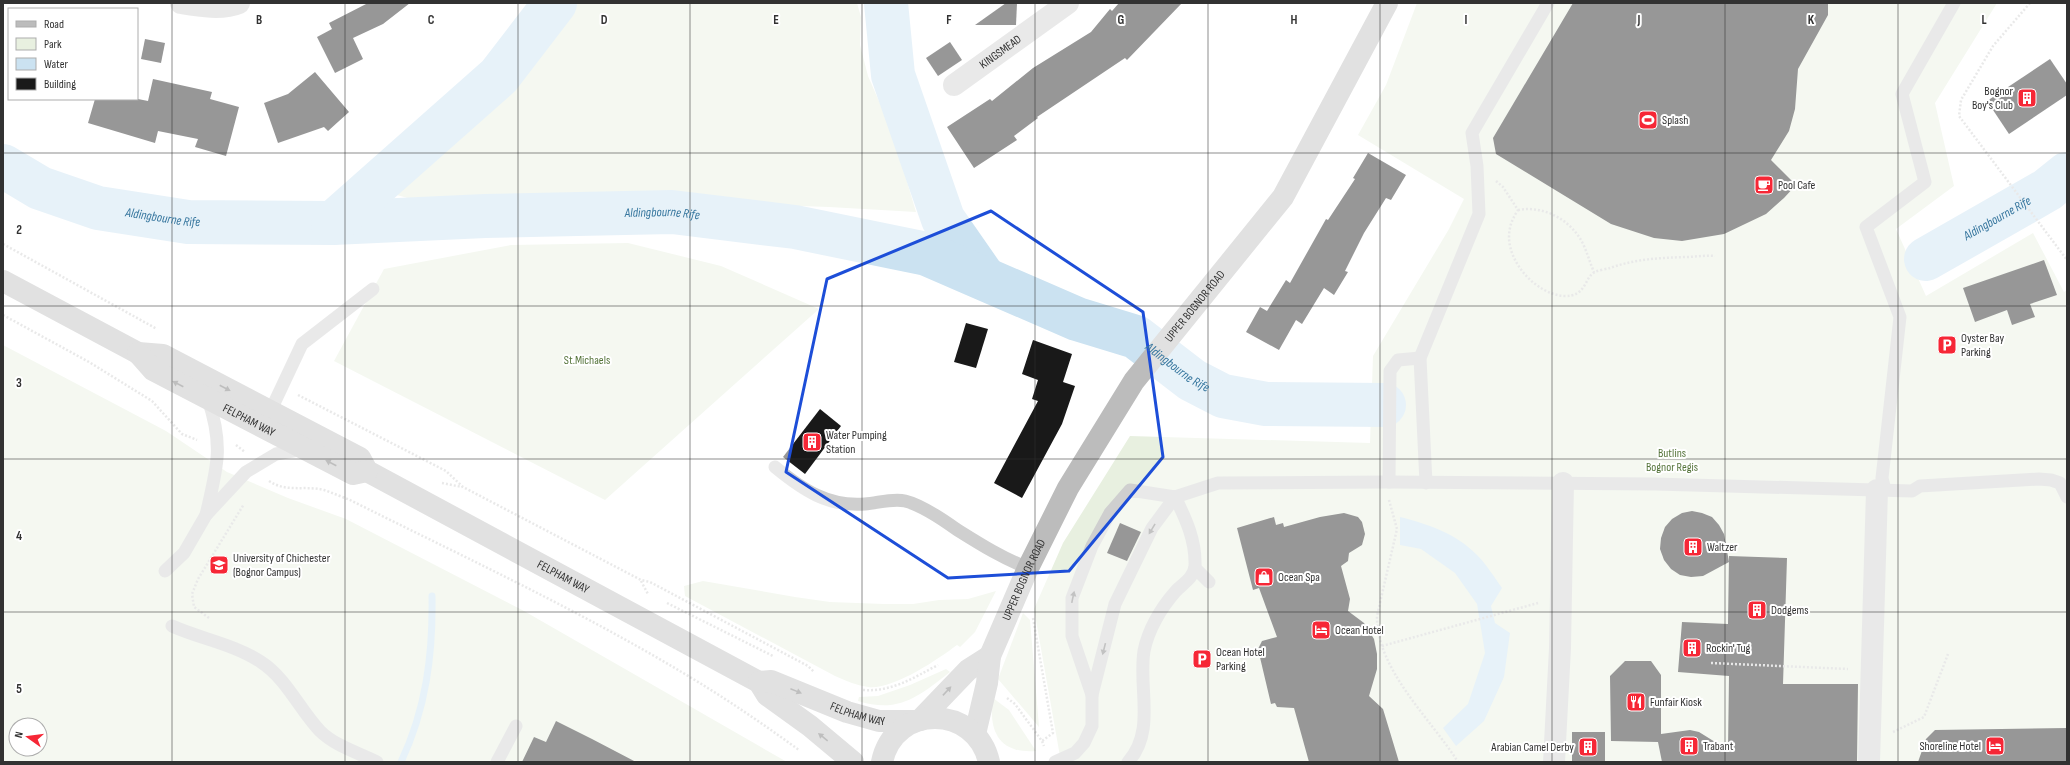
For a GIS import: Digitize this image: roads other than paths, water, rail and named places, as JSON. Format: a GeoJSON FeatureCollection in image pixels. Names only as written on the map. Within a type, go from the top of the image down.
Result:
{"type":"FeatureCollection","features":[{"type":"Feature","properties":{"kind":"main road","name":"UPPER BOGNOR ROAD"},"geometry":{"type":"LineString","coordinates":[[975,734],[987,683],[990,656],[1028,568],[1068,488],[1134,381],[1284,198],[1387,3]]}},
{"type":"Feature","properties":{"kind":"main road","name":"FELPHAM WAY"},"geometry":{"type":"LineString","coordinates":[[3,281],[138,352],[163,355],[360,458],[367,471],[759,682],[767,695],[810,726],[853,762]]}},
{"type":"Feature","properties":{"kind":"main road","name":"FELPHAM WAY"},"geometry":{"type":"LineString","coordinates":[[138,352],[153,370],[208,399],[353,474],[367,471]]}},
{"type":"Feature","properties":{"kind":"main road"},"geometry":{"type":"LineString","coordinates":[[882,762],[894,737],[918,720],[968,670],[990,656]]}},
{"type":"Feature","properties":{"kind":"main road","name":"FELPHAM WAY"},"geometry":{"type":"LineString","coordinates":[[759,682],[771,681],[847,712],[879,721],[918,720],[932,718],[948,719],[964,725],[975,734]]}},
{"type":"Feature","properties":{"kind":"main road"},"geometry":{"type":"LineString","coordinates":[[975,734],[984,747],[989,762]]}},
{"type":"Feature","properties":{"kind":"street"},"geometry":{"type":"LineString","coordinates":[[181,3],[196,6],[232,6],[239,3]]}},
{"type":"Feature","properties":{"kind":"street","name":"KINGSMEAD"},"geometry":{"type":"LineString","coordinates":[[954,85],[1048,10],[1068,3]]}},
{"type":"Feature","properties":{"kind":"street"},"geometry":{"type":"LineString","coordinates":[[1554,762],[1560,648],[1563,484]]}},
{"type":"Feature","properties":{"kind":"street"},"geometry":{"type":"LineString","coordinates":[[1869,753],[1870,669],[1881,490]]}},
{"type":"Feature","properties":{"kind":"lane"},"geometry":{"type":"LineString","coordinates":[[1426,483],[1420,358],[1479,214],[1477,166],[1472,133],[1548,3]]}},
{"type":"Feature","properties":{"kind":"lane"},"geometry":{"type":"LineString","coordinates":[[1881,490],[1900,317],[1866,227],[1925,182],[1902,94],[1954,3]]}},
{"type":"Feature","properties":{"kind":"lane"},"geometry":{"type":"LineString","coordinates":[[270,412],[302,344],[373,288]]}},
{"type":"Feature","properties":{"kind":"lane"},"geometry":{"type":"LineString","coordinates":[[1389,482],[1390,371],[1398,360],[1420,358]]}},
{"type":"Feature","properties":{"kind":"lane"},"geometry":{"type":"LineString","coordinates":[[206,515],[219,459],[213,415],[208,399]]}},
{"type":"Feature","properties":{"kind":"lane"},"geometry":{"type":"LineString","coordinates":[[165,571],[184,553],[206,515],[246,472],[276,454],[304,448]]}},
{"type":"Feature","properties":{"kind":"lane"},"geometry":{"type":"LineString","coordinates":[[775,466],[817,497],[837,503],[864,504],[905,501],[936,515],[996,554],[1028,568]]}},
{"type":"Feature","properties":{"kind":"lane"},"geometry":{"type":"LineString","coordinates":[[1092,695],[1072,636],[1072,598],[1092,546],[1110,513],[1130,490],[1175,497],[1218,483],[1389,482],[1912,491],[1920,486],[2051,480],[2060,483],[2067,497]]}},
{"type":"Feature","properties":{"kind":"lane"},"geometry":{"type":"LineString","coordinates":[[1128,762],[1136,753],[1142,734],[1144,719],[1144,651],[1151,627],[1175,592],[1190,578],[1195,568],[1194,548],[1189,524],[1175,497]]}},
{"type":"Feature","properties":{"kind":"lane"},"geometry":{"type":"LineString","coordinates":[[1055,762],[1074,753],[1084,743],[1092,726],[1092,695],[1116,604],[1152,528],[1175,497]]}},
{"type":"Feature","properties":{"kind":"lane"},"geometry":{"type":"LineString","coordinates":[[1195,568],[1210,582]]}},
{"type":"Feature","properties":{"kind":"lane"},"geometry":{"type":"LineString","coordinates":[[172,626],[204,637],[260,661],[277,675],[292,692],[321,732],[334,741],[375,761]]}},
{"type":"Feature","properties":{"kind":"lane"},"geometry":{"type":"LineString","coordinates":[[497,762],[516,726]]}},
{"type":"Feature","properties":{"kind":"water"},"geometry":{"type":"Polygon","coordinates":[[[1400,517],[1442,531],[1460,541],[1481,559],[1502,588],[1491,606],[1495,623],[1510,633],[1504,677],[1484,721],[1456,746],[1443,728],[1468,704],[1485,653],[1477,604],[1455,573],[1421,549],[1400,545],[1400,517]]]}},
{"type":"Feature","properties":{"kind":"waterway","name":"Aldingbourne Rife"},"geometry":{"type":"LineString","coordinates":[[333,223],[499,76],[555,3]]}},
{"type":"Feature","properties":{"kind":"waterway","name":"Aldingbourne Rife"},"geometry":{"type":"LineString","coordinates":[[886,3],[893,75],[943,219],[984,278]]}},
{"type":"Feature","properties":{"kind":"waterway","name":"Aldingbourne Rife"},"geometry":{"type":"LineString","coordinates":[[3,166],[40,188],[98,208],[188,222],[333,223],[485,216],[672,212],[795,227],[927,254],[1077,319],[1136,337],[1192,380],[1223,396],[1266,404],[1384,405]]}},
{"type":"Feature","properties":{"kind":"waterway","name":"Aldingbourne Rife"},"geometry":{"type":"LineString","coordinates":[[1926,259],[2047,190],[2067,174]]}},
{"type":"Feature","properties":{"kind":"waterway"},"geometry":{"type":"LineString","coordinates":[[401,762],[417,722],[426,681],[431,639],[432,596]]}},
{"type":"Feature","properties":{"kind":"place","name":"Bognor Boy's Club"},"geometry":{"type":"Point","coordinates":[2027,98]}},
{"type":"Feature","properties":{"kind":"place","name":"Splash"},"geometry":{"type":"Point","coordinates":[1648,120]}},
{"type":"Feature","properties":{"kind":"place","name":"Pool Cafe"},"geometry":{"type":"Point","coordinates":[1764,185]}},
{"type":"Feature","properties":{"kind":"place","name":"Oyster Bay Parking"},"geometry":{"type":"Point","coordinates":[1947,345]}},
{"type":"Feature","properties":{"kind":"place","name":"Water Pumping Station"},"geometry":{"type":"Point","coordinates":[812,442]}},
{"type":"Feature","properties":{"kind":"place","name":"Waltzer"},"geometry":{"type":"Point","coordinates":[1693,547]}},
{"type":"Feature","properties":{"kind":"place","name":"University of Chichester (Bognor Campus)"},"geometry":{"type":"Point","coordinates":[219,565]}},
{"type":"Feature","properties":{"kind":"place","name":"Ocean Spa"},"geometry":{"type":"Point","coordinates":[1264,577]}},
{"type":"Feature","properties":{"kind":"place","name":"Dodgems"},"geometry":{"type":"Point","coordinates":[1757,610]}},
{"type":"Feature","properties":{"kind":"place","name":"Ocean Hotel"},"geometry":{"type":"Point","coordinates":[1321,630]}},
{"type":"Feature","properties":{"kind":"place","name":"Rockin' Tug"},"geometry":{"type":"Point","coordinates":[1692,648]}},
{"type":"Feature","properties":{"kind":"place","name":"Ocean Hotel Parking"},"geometry":{"type":"Point","coordinates":[1202,659]}},
{"type":"Feature","properties":{"kind":"place","name":"Funfair Kiosk"},"geometry":{"type":"Point","coordinates":[1636,702]}},
{"type":"Feature","properties":{"kind":"place","name":"Trabant"},"geometry":{"type":"Point","coordinates":[1689,746]}},
{"type":"Feature","properties":{"kind":"place","name":"Shoreline Hotel"},"geometry":{"type":"Point","coordinates":[1995,746]}},
{"type":"Feature","properties":{"kind":"place","name":"Arabian Camel Derby"},"geometry":{"type":"Point","coordinates":[1588,747]}},
{"type":"Feature","properties":{"kind":"park label","name":"St.Michaels"},"geometry":{"type":"Point","coordinates":[587,360]}},
{"type":"Feature","properties":{"kind":"park label","name":"Butlins Bognor Regis"},"geometry":{"type":"Point","coordinates":[1672,460]}}]}
